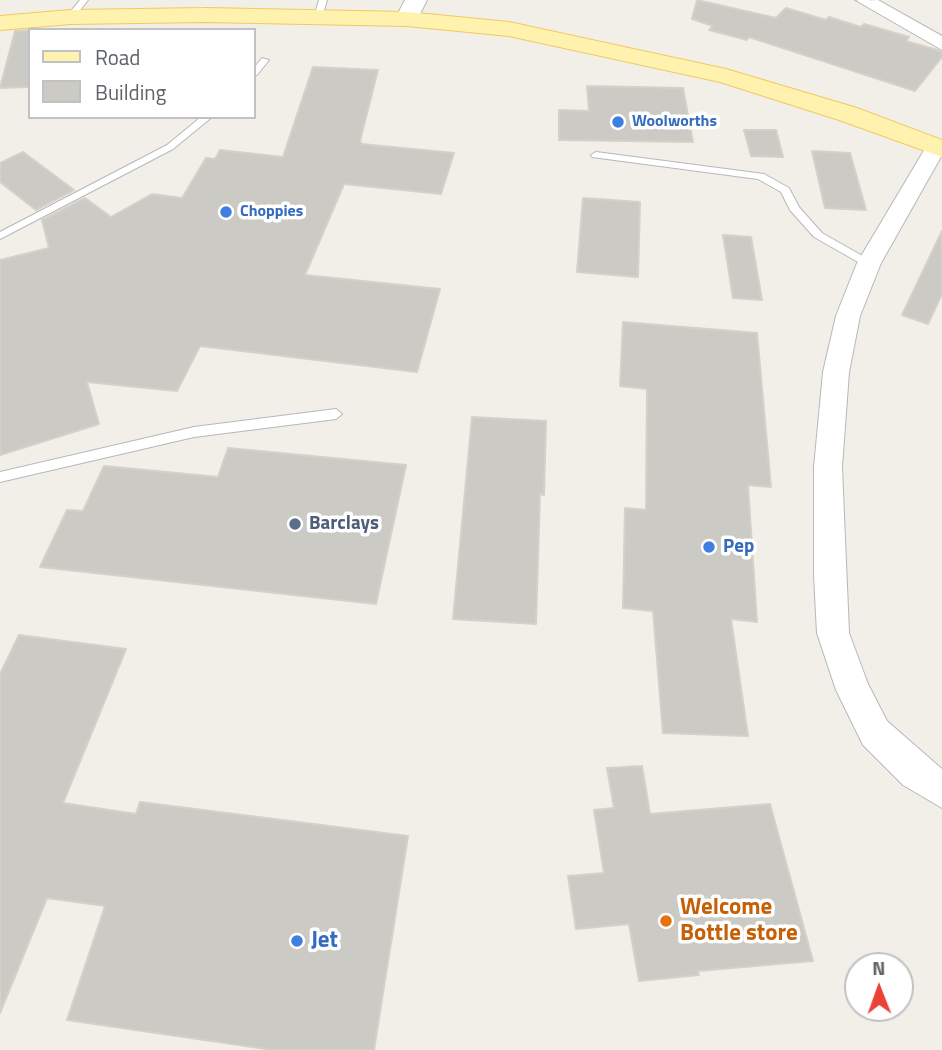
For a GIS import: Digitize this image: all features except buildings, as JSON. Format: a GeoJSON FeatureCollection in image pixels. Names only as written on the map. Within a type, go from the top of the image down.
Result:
{"type":"FeatureCollection","features":[{"type":"Feature","properties":{"kind":"main road"},"geometry":{"type":"LineString","coordinates":[[0,23],[77,8],[411,9],[726,76],[848,114],[939,148]]}},
{"type":"Feature","properties":{"kind":"street"},"geometry":{"type":"LineString","coordinates":[[864,0],[942,44]]}},
{"type":"Feature","properties":{"kind":"street"},"geometry":{"type":"LineString","coordinates":[[939,148],[869,263],[848,316],[836,372],[828,467],[829,576],[833,633],[853,690],[875,733],[916,773],[942,790]]}},
{"type":"Feature","properties":{"kind":"lane"},"geometry":{"type":"LineString","coordinates":[[256,71],[265,60]]}},
{"type":"Feature","properties":{"kind":"lane"},"geometry":{"type":"LineString","coordinates":[[0,236],[170,147],[205,119]]}},
{"type":"Feature","properties":{"kind":"lane"},"geometry":{"type":"LineString","coordinates":[[596,155],[767,179],[785,190],[794,208],[818,235],[869,263]]}},
{"type":"Feature","properties":{"kind":"lane"},"geometry":{"type":"LineString","coordinates":[[0,477],[194,432],[336,414]]}},
{"type":"Feature","properties":{"kind":"place","name":"Woolworths"},"geometry":{"type":"Point","coordinates":[618,122]}},
{"type":"Feature","properties":{"kind":"place","name":"Choppies"},"geometry":{"type":"Point","coordinates":[226,212]}},
{"type":"Feature","properties":{"kind":"place","name":"Barclays"},"geometry":{"type":"Point","coordinates":[295,524]}},
{"type":"Feature","properties":{"kind":"place","name":"Pep"},"geometry":{"type":"Point","coordinates":[709,547]}},
{"type":"Feature","properties":{"kind":"place","name":"Welcome Bottle store"},"geometry":{"type":"Point","coordinates":[666,921]}},
{"type":"Feature","properties":{"kind":"place","name":"Jet"},"geometry":{"type":"Point","coordinates":[297,941]}}]}
